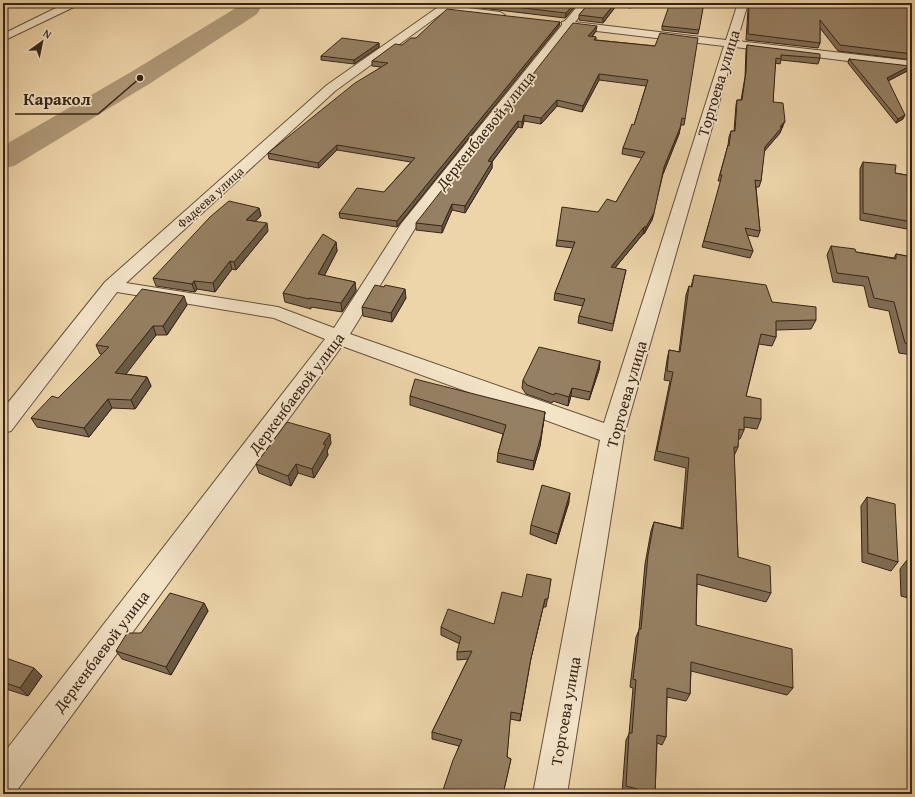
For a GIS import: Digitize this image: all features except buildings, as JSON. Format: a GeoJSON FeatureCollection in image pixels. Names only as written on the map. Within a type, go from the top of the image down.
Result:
{"type":"FeatureCollection","features":[{"type":"Feature","properties":{"kind":"street"},"geometry":{"type":"LineString","coordinates":[[3,38],[74,3]]}},
{"type":"Feature","properties":{"kind":"street","name":"Деркенбаевой улица"},"geometry":{"type":"LineString","coordinates":[[3,781],[338,338],[407,228],[561,23],[586,3]]}},
{"type":"Feature","properties":{"kind":"street","name":"Торгоева улица"},"geometry":{"type":"LineString","coordinates":[[550,794],[612,435],[743,3]]}},
{"type":"Feature","properties":{"kind":"street"},"geometry":{"type":"LineString","coordinates":[[447,5],[514,17]]}},
{"type":"Feature","properties":{"kind":"street","name":"Фадеева улица"},"geometry":{"type":"LineString","coordinates":[[3,425],[112,286],[331,88],[447,5]]}},
{"type":"Feature","properties":{"kind":"street"},"geometry":{"type":"LineString","coordinates":[[561,23],[912,65]]}},
{"type":"Feature","properties":{"kind":"street"},"geometry":{"type":"LineString","coordinates":[[112,286],[278,313],[338,338],[612,435]]}},
{"type":"Feature","properties":{"kind":"waterway"},"geometry":{"type":"LineString","coordinates":[[3,159],[140,78],[249,9],[250,3]]}},
{"type":"Feature","properties":{"kind":"place","name":"Каракол"},"geometry":{"type":"Point","coordinates":[140,78]}}]}
